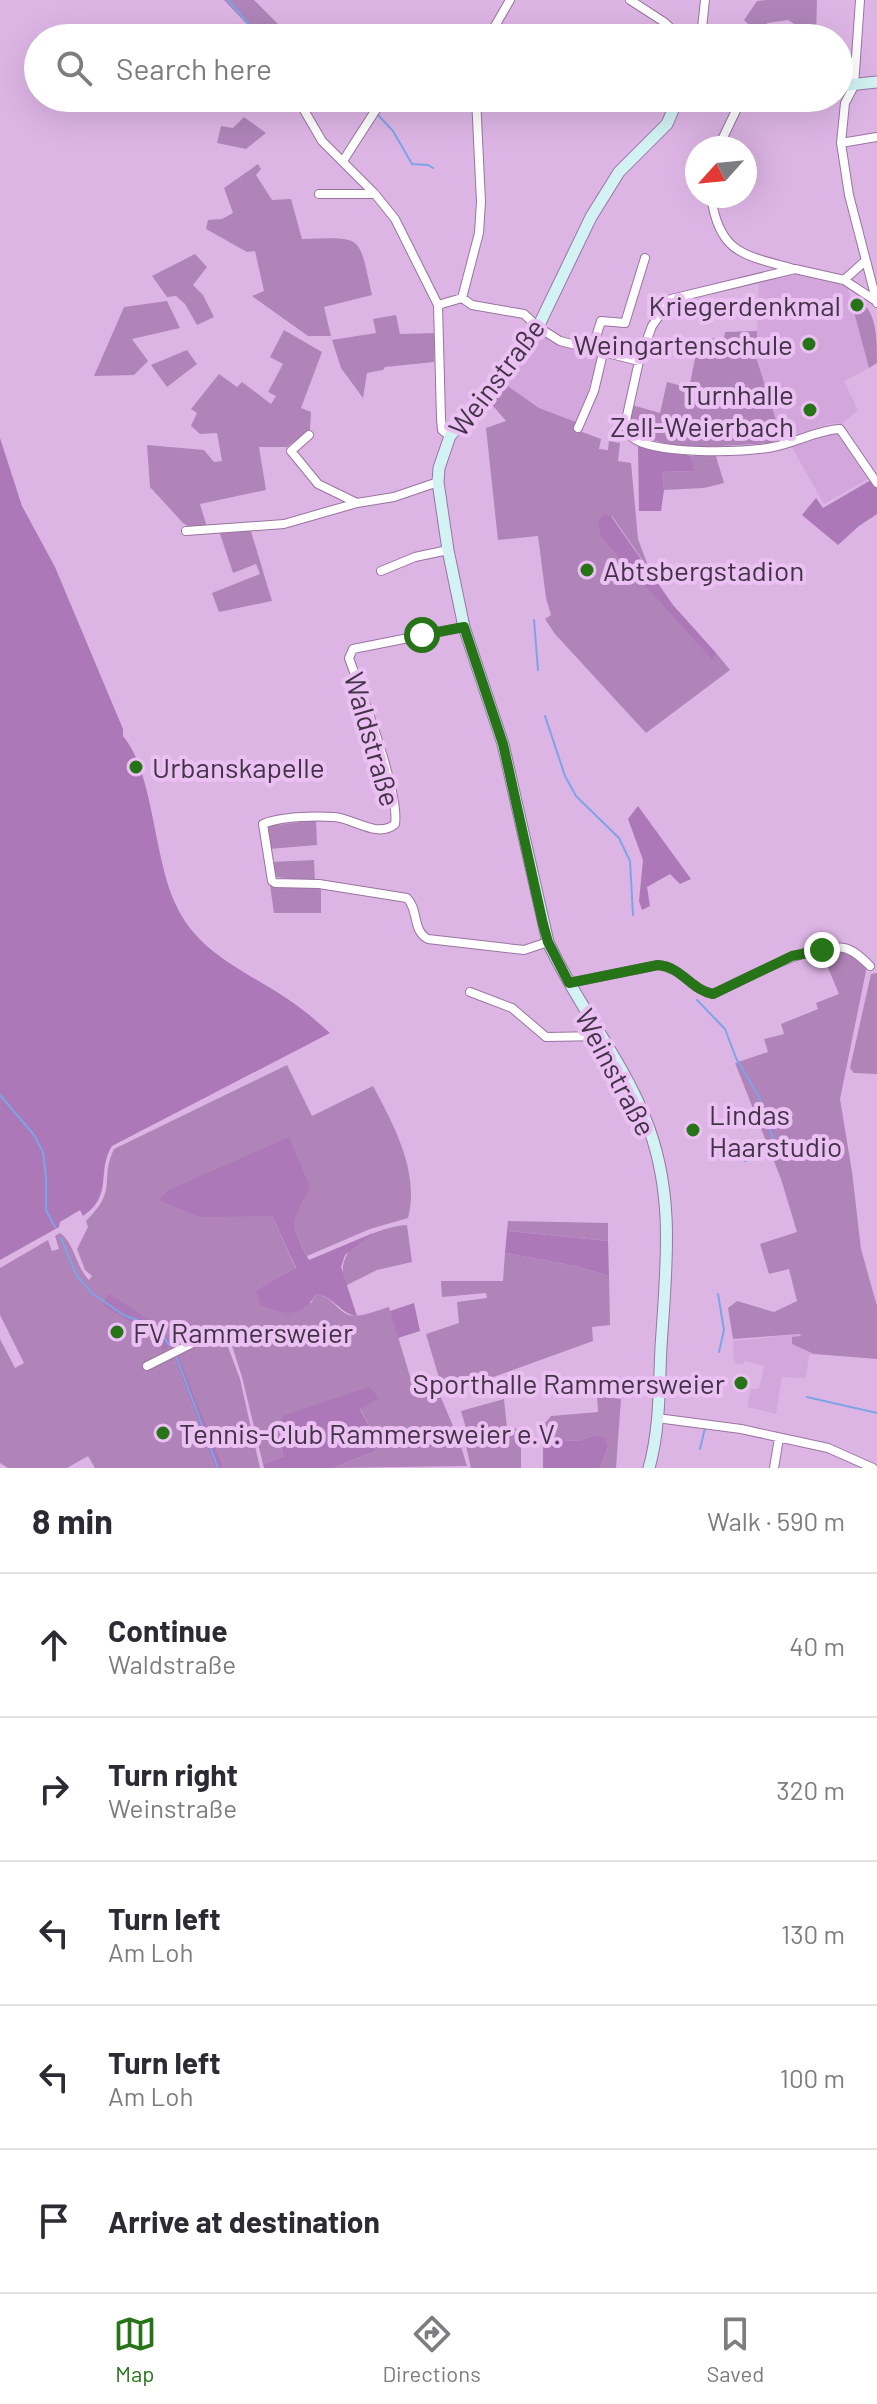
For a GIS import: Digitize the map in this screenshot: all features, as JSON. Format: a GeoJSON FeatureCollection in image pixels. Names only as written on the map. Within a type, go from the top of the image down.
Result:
{"type":"FeatureCollection","features":[{"type":"Feature","properties":{"kind":"street"},"geometry":{"type":"LineString","coordinates":[[496,24],[510,0]]}},
{"type":"Feature","properties":{"kind":"street"},"geometry":{"type":"LineString","coordinates":[[630,0],[666,24]]}},
{"type":"Feature","properties":{"kind":"street"},"geometry":{"type":"LineString","coordinates":[[702,24],[705,0]]}},
{"type":"Feature","properties":{"kind":"street"},"geometry":{"type":"LineString","coordinates":[[860,0],[854,86],[877,82]]}},
{"type":"Feature","properties":{"kind":"street"},"geometry":{"type":"LineString","coordinates":[[305,112],[322,141],[375,194],[395,219],[432,289],[438,305],[442,430],[450,436]]}},
{"type":"Feature","properties":{"kind":"street"},"geometry":{"type":"LineString","coordinates":[[343,161],[374,112]]}},
{"type":"Feature","properties":{"kind":"street"},"geometry":{"type":"LineString","coordinates":[[462,298],[479,233],[481,202],[477,112]]}},
{"type":"Feature","properties":{"kind":"street","name":"Weinstraße"},"geometry":{"type":"LineString","coordinates":[[649,1468],[657,1418],[667,1265],[666,1197],[646,1119],[634,1093],[548,942],[503,744],[464,627],[438,482],[439,468],[450,436],[492,389],[538,327],[591,217],[619,172],[667,124],[672,112]]}},
{"type":"Feature","properties":{"kind":"street"},"geometry":{"type":"LineString","coordinates":[[724,136],[735,112]]}},
{"type":"Feature","properties":{"kind":"street"},"geometry":{"type":"LineString","coordinates":[[844,112],[841,143],[849,195],[876,302]]}},
{"type":"Feature","properties":{"kind":"street"},"geometry":{"type":"LineString","coordinates":[[841,143],[877,137]]}},
{"type":"Feature","properties":{"kind":"street"},"geometry":{"type":"LineString","coordinates":[[319,194],[375,194]]}},
{"type":"Feature","properties":{"kind":"street"},"geometry":{"type":"LineString","coordinates":[[713,208],[718,230],[732,246],[757,259],[844,280],[876,302]]}},
{"type":"Feature","properties":{"kind":"street"},"geometry":{"type":"LineString","coordinates":[[592,350],[601,321],[625,323],[645,258]]}},
{"type":"Feature","properties":{"kind":"street"},"geometry":{"type":"LineString","coordinates":[[757,259],[758,278]]}},
{"type":"Feature","properties":{"kind":"street"},"geometry":{"type":"LineString","coordinates":[[844,280],[864,262]]}},
{"type":"Feature","properties":{"kind":"street"},"geometry":{"type":"LineString","coordinates":[[795,269],[671,299],[652,326],[639,361],[626,430],[635,440],[699,452],[771,448],[840,429],[877,483]]}},
{"type":"Feature","properties":{"kind":"street"},"geometry":{"type":"LineString","coordinates":[[438,305],[462,298]]}},
{"type":"Feature","properties":{"kind":"street"},"geometry":{"type":"LineString","coordinates":[[462,298],[472,305],[524,314],[560,341],[639,361]]}},
{"type":"Feature","properties":{"kind":"street"},"geometry":{"type":"LineString","coordinates":[[578,428],[594,391],[603,353]]}},
{"type":"Feature","properties":{"kind":"street"},"geometry":{"type":"LineString","coordinates":[[309,435],[291,451],[318,484],[357,503]]}},
{"type":"Feature","properties":{"kind":"street"},"geometry":{"type":"LineString","coordinates":[[186,531],[284,524],[357,503],[394,497],[438,482]]}},
{"type":"Feature","properties":{"kind":"street"},"geometry":{"type":"LineString","coordinates":[[381,571],[415,557],[448,550]]}},
{"type":"Feature","properties":{"kind":"street","name":"Waldstraße"},"geometry":{"type":"LineString","coordinates":[[464,627],[353,649],[349,658],[389,784],[396,812],[395,824],[389,829],[380,830],[337,817],[297,818],[263,824],[272,881],[319,884],[407,898],[413,904],[418,929],[428,939],[524,950],[548,942]]}},
{"type":"Feature","properties":{"kind":"street"},"geometry":{"type":"LineString","coordinates":[[569,983],[658,965],[670,966],[701,992],[713,994],[792,956],[843,947],[870,966]]}},
{"type":"Feature","properties":{"kind":"street"},"geometry":{"type":"LineString","coordinates":[[470,992],[512,1008],[546,1037],[601,1036]]}},
{"type":"Feature","properties":{"kind":"street"},"geometry":{"type":"LineString","coordinates":[[147,1366],[191,1344]]}},
{"type":"Feature","properties":{"kind":"street"},"geometry":{"type":"LineString","coordinates":[[657,1418],[699,1422],[828,1448],[873,1468]]}},
{"type":"Feature","properties":{"kind":"street"},"geometry":{"type":"LineString","coordinates":[[774,1468],[779,1438]]}},
{"type":"Feature","properties":{"kind":"shaded area"},"geometry":{"type":"Polygon","coordinates":[[[224,0],[254,0],[278,24],[247,24],[224,0]]]}},
{"type":"Feature","properties":{"kind":"shaded area"},"geometry":{"type":"Polygon","coordinates":[[[817,0],[816,24],[794,24],[788,20],[748,24],[744,20],[757,1],[817,0]]]}},
{"type":"Feature","properties":{"kind":"shaded area"},"geometry":{"type":"Polygon","coordinates":[[[244,117],[266,133],[246,149],[217,143],[221,126],[233,128],[244,117]]]}},
{"type":"Feature","properties":{"kind":"shaded area"},"geometry":{"type":"Polygon","coordinates":[[[258,164],[261,169],[256,175],[272,200],[291,199],[302,239],[338,238],[355,243],[360,250],[372,295],[324,307],[331,336],[308,336],[252,296],[264,291],[255,251],[247,252],[206,229],[208,220],[222,219],[233,213],[224,188],[258,164]]]}},
{"type":"Feature","properties":{"kind":"shaded area"},"geometry":{"type":"Polygon","coordinates":[[[195,254],[207,267],[193,285],[203,295],[214,317],[197,325],[185,304],[176,296],[167,297],[152,276],[195,254]]]}},
{"type":"Feature","properties":{"kind":"shaded area","name":"Weingartenschule"},"geometry":{"type":"Polygon","coordinates":[[[795,274],[844,283],[869,368],[844,381],[858,410],[842,424],[832,423],[782,439],[756,357],[759,283],[795,274]]]}},
{"type":"Feature","properties":{"kind":"shaded area"},"geometry":{"type":"Polygon","coordinates":[[[167,301],[180,328],[132,339],[148,361],[134,375],[94,376],[124,307],[167,301]]]}},
{"type":"Feature","properties":{"kind":"shaded area"},"geometry":{"type":"Polygon","coordinates":[[[851,301],[855,301],[854,308],[859,309],[862,303],[873,321],[877,363],[869,368],[851,301]]]}},
{"type":"Feature","properties":{"kind":"shaded area"},"geometry":{"type":"Polygon","coordinates":[[[396,315],[400,334],[435,333],[434,362],[385,367],[367,373],[363,398],[341,368],[332,340],[376,333],[373,319],[396,315]]]}},
{"type":"Feature","properties":{"kind":"shaded area"},"geometry":{"type":"Polygon","coordinates":[[[284,330],[322,352],[301,408],[311,412],[310,430],[287,447],[259,447],[266,490],[200,504],[207,527],[191,528],[150,487],[147,445],[204,450],[214,462],[222,461],[217,433],[200,434],[191,426],[197,413],[191,409],[219,374],[237,387],[242,382],[271,404],[276,396],[268,392],[283,364],[270,357],[284,330]]]}},
{"type":"Feature","properties":{"kind":"shaded area"},"geometry":{"type":"Polygon","coordinates":[[[757,331],[756,357],[781,436],[771,443],[686,448],[634,436],[629,422],[632,405],[660,413],[667,382],[689,388],[699,339],[724,338],[725,332],[757,331]]]}},
{"type":"Feature","properties":{"kind":"shaded area"},"geometry":{"type":"Polygon","coordinates":[[[537,334],[601,356],[576,422],[539,408],[502,382],[537,334]]]}},
{"type":"Feature","properties":{"kind":"shaded area"},"geometry":{"type":"Polygon","coordinates":[[[187,350],[197,364],[167,387],[151,365],[187,350]]]}},
{"type":"Feature","properties":{"kind":"shaded area","name":"Abtsbergstadion"},"geometry":{"type":"Polygon","coordinates":[[[502,382],[539,408],[576,422],[574,429],[601,439],[599,449],[608,450],[609,441],[620,443],[618,461],[631,463],[638,539],[650,571],[612,516],[601,538],[712,658],[717,654],[730,670],[646,733],[555,634],[545,619],[551,615],[538,536],[498,540],[486,428],[506,421],[488,400],[502,382]]]}},
{"type":"Feature","properties":{"kind":"shaded area"},"geometry":{"type":"Polygon","coordinates":[[[836,431],[870,478],[824,504],[791,446],[836,431]]]}},
{"type":"Feature","properties":{"kind":"shaded area"},"geometry":{"type":"Polygon","coordinates":[[[0,438],[22,506],[55,567],[123,729],[123,736],[141,771],[162,864],[176,905],[186,922],[211,950],[292,1002],[330,1033],[112,1146],[107,1155],[102,1191],[92,1208],[83,1216],[80,1210],[60,1222],[59,1227],[0,1260],[0,438]]]}},
{"type":"Feature","properties":{"kind":"shaded area"},"geometry":{"type":"Polygon","coordinates":[[[638,445],[691,456],[694,471],[662,472],[664,490],[661,511],[639,511],[638,445]]]}},
{"type":"Feature","properties":{"kind":"shaded area"},"geometry":{"type":"Polygon","coordinates":[[[715,453],[724,483],[704,488],[664,490],[662,472],[693,471],[691,456],[715,453]]]}},
{"type":"Feature","properties":{"kind":"shaded area"},"geometry":{"type":"Polygon","coordinates":[[[871,480],[877,488],[877,514],[838,545],[802,515],[816,498],[823,508],[871,480]]]}},
{"type":"Feature","properties":{"kind":"shaded area"},"geometry":{"type":"Polygon","coordinates":[[[605,514],[611,516],[673,605],[717,654],[712,659],[601,538],[598,520],[605,514]]]}},
{"type":"Feature","properties":{"kind":"shaded area"},"geometry":{"type":"Polygon","coordinates":[[[250,528],[272,601],[219,612],[212,593],[260,574],[256,564],[233,573],[219,531],[250,528]]]}},
{"type":"Feature","properties":{"kind":"shaded area"},"geometry":{"type":"Polygon","coordinates":[[[638,806],[691,879],[680,884],[670,874],[647,887],[650,906],[642,910],[639,901],[643,860],[628,819],[638,806]]]}},
{"type":"Feature","properties":{"kind":"shaded area"},"geometry":{"type":"Polygon","coordinates":[[[316,820],[317,845],[269,849],[269,826],[316,820]]]}},
{"type":"Feature","properties":{"kind":"shaded area"},"geometry":{"type":"Polygon","coordinates":[[[314,860],[315,882],[276,877],[271,862],[314,860]]]}},
{"type":"Feature","properties":{"kind":"shaded area"},"geometry":{"type":"Polygon","coordinates":[[[270,885],[321,887],[321,913],[274,913],[270,885]]]}},
{"type":"Feature","properties":{"kind":"shaded area"},"geometry":{"type":"Polygon","coordinates":[[[848,951],[865,963],[866,971],[840,1099],[861,1249],[877,1306],[877,1359],[814,1354],[792,1344],[792,1337],[800,1334],[733,1339],[728,1308],[737,1301],[774,1312],[797,1301],[789,1269],[769,1274],[760,1244],[797,1232],[781,1179],[735,1063],[768,1052],[764,1039],[784,1034],[781,1024],[818,1009],[816,1003],[839,994],[823,956],[848,951]]]}},
{"type":"Feature","properties":{"kind":"shaded area"},"geometry":{"type":"Polygon","coordinates":[[[877,973],[877,1074],[854,1073],[850,1068],[871,974],[877,973]]]}},
{"type":"Feature","properties":{"kind":"shaded area"},"geometry":{"type":"Polygon","coordinates":[[[287,1065],[312,1116],[373,1086],[403,1150],[411,1184],[411,1201],[408,1218],[370,1229],[307,1256],[295,1228],[296,1216],[304,1200],[272,1216],[296,1269],[256,1290],[311,1303],[316,1294],[321,1295],[354,1316],[389,1307],[415,1393],[436,1386],[467,1466],[333,1468],[375,1451],[376,1439],[360,1408],[278,1431],[283,1456],[263,1464],[227,1330],[224,1336],[240,1379],[260,1468],[224,1468],[177,1354],[173,1355],[215,1468],[95,1468],[88,1456],[67,1468],[8,1468],[0,1463],[0,1339],[15,1368],[24,1363],[0,1315],[0,1268],[48,1240],[52,1251],[59,1249],[55,1236],[60,1233],[69,1242],[89,1280],[92,1276],[85,1270],[77,1249],[88,1227],[86,1221],[105,1193],[114,1149],[287,1065]]]}},
{"type":"Feature","properties":{"kind":"shaded area"},"geometry":{"type":"Polygon","coordinates":[[[289,1137],[310,1187],[295,1223],[309,1260],[373,1233],[345,1255],[341,1267],[357,1316],[316,1294],[298,1311],[276,1311],[260,1304],[256,1290],[296,1268],[272,1216],[199,1217],[159,1200],[167,1191],[289,1137]]]}},
{"type":"Feature","properties":{"kind":"shaded area"},"geometry":{"type":"Polygon","coordinates":[[[508,1221],[608,1223],[608,1241],[507,1231],[508,1221]]]}},
{"type":"Feature","properties":{"kind":"shaded area"},"geometry":{"type":"Polygon","coordinates":[[[407,1225],[412,1262],[377,1270],[345,1286],[343,1272],[350,1250],[369,1235],[407,1225]]]}},
{"type":"Feature","properties":{"kind":"shaded area"},"geometry":{"type":"Polygon","coordinates":[[[507,1231],[608,1241],[609,1276],[575,1266],[505,1253],[507,1231]]]}},
{"type":"Feature","properties":{"kind":"shaded area"},"geometry":{"type":"Polygon","coordinates":[[[505,1253],[575,1266],[609,1276],[610,1325],[592,1327],[593,1341],[444,1395],[426,1334],[459,1323],[457,1302],[487,1298],[486,1293],[442,1297],[441,1281],[503,1281],[505,1253]]]}},
{"type":"Feature","properties":{"kind":"shaded area"},"geometry":{"type":"Polygon","coordinates":[[[109,1294],[156,1324],[173,1346],[163,1351],[156,1338],[102,1304],[109,1294]]]}},
{"type":"Feature","properties":{"kind":"shaded area"},"geometry":{"type":"Polygon","coordinates":[[[414,1303],[420,1331],[398,1338],[390,1311],[414,1303]]]}},
{"type":"Feature","properties":{"kind":"shaded area"},"geometry":{"type":"Polygon","coordinates":[[[801,1334],[814,1354],[809,1355],[806,1378],[782,1377],[776,1414],[747,1407],[751,1389],[759,1389],[764,1366],[744,1361],[743,1365],[734,1363],[733,1341],[801,1334]]]}},
{"type":"Feature","properties":{"kind":"shaded area"},"geometry":{"type":"Polygon","coordinates":[[[177,1353],[224,1468],[215,1468],[173,1355],[177,1353]]]}},
{"type":"Feature","properties":{"kind":"shaded area"},"geometry":{"type":"Polygon","coordinates":[[[369,1387],[379,1398],[360,1409],[376,1439],[375,1451],[333,1468],[264,1468],[263,1464],[283,1456],[278,1431],[283,1416],[369,1387]]]}},
{"type":"Feature","properties":{"kind":"shaded area"},"geometry":{"type":"Polygon","coordinates":[[[597,1396],[621,1399],[616,1468],[600,1468],[608,1447],[596,1435],[579,1441],[543,1439],[545,1423],[551,1416],[598,1412],[597,1396]]]}},
{"type":"Feature","properties":{"kind":"shaded area"},"geometry":{"type":"Polygon","coordinates":[[[504,1399],[507,1428],[521,1429],[521,1468],[471,1468],[465,1442],[470,1442],[461,1411],[504,1399]]]}},
{"type":"Feature","properties":{"kind":"shaded area"},"geometry":{"type":"Polygon","coordinates":[[[596,1435],[604,1438],[608,1447],[600,1468],[543,1468],[543,1439],[579,1441],[596,1435]]]}},
{"type":"Feature","properties":{"kind":"waterway"},"geometry":{"type":"LineString","coordinates":[[228,0],[249,24]]}},
{"type":"Feature","properties":{"kind":"waterway"},"geometry":{"type":"LineString","coordinates":[[378,115],[393,131],[412,164],[433,168]]}},
{"type":"Feature","properties":{"kind":"waterway"},"geometry":{"type":"LineString","coordinates":[[534,620],[538,670]]}},
{"type":"Feature","properties":{"kind":"waterway"},"geometry":{"type":"LineString","coordinates":[[545,716],[565,776],[576,796],[619,838],[630,861],[633,915]]}},
{"type":"Feature","properties":{"kind":"waterway"},"geometry":{"type":"LineString","coordinates":[[697,1000],[725,1029],[736,1058],[760,1099],[776,1147],[774,1155],[745,1161]]}},
{"type":"Feature","properties":{"kind":"waterway"},"geometry":{"type":"LineString","coordinates":[[0,1095],[34,1135],[43,1152],[46,1210],[55,1227]]}},
{"type":"Feature","properties":{"kind":"waterway"},"geometry":{"type":"LineString","coordinates":[[61,1238],[77,1276],[92,1293],[122,1314],[144,1323],[163,1336],[169,1345]]}},
{"type":"Feature","properties":{"kind":"waterway"},"geometry":{"type":"LineString","coordinates":[[718,1294],[724,1330],[719,1352]]}},
{"type":"Feature","properties":{"kind":"waterway"},"geometry":{"type":"LineString","coordinates":[[176,1356],[218,1468]]}},
{"type":"Feature","properties":{"kind":"waterway"},"geometry":{"type":"LineString","coordinates":[[807,1397],[877,1413]]}},
{"type":"Feature","properties":{"kind":"waterway"},"geometry":{"type":"LineString","coordinates":[[700,1449],[705,1428]]}},
{"type":"Feature","properties":{"kind":"place","name":"Kriegerdenkmal"},"geometry":{"type":"Point","coordinates":[857,305]}},
{"type":"Feature","properties":{"kind":"place","name":"Weingartenschule"},"geometry":{"type":"Point","coordinates":[809,344]}},
{"type":"Feature","properties":{"kind":"place","name":"Turnhalle Zell-Weierbach"},"geometry":{"type":"Point","coordinates":[810,410]}},
{"type":"Feature","properties":{"kind":"place","name":"Abtsbergstadion"},"geometry":{"type":"Point","coordinates":[587,570]}},
{"type":"Feature","properties":{"kind":"place","name":"Urbanskapelle"},"geometry":{"type":"Point","coordinates":[136,767]}},
{"type":"Feature","properties":{"kind":"place","name":"Lindas Haarstudio"},"geometry":{"type":"Point","coordinates":[693,1130]}},
{"type":"Feature","properties":{"kind":"place","name":"FV Rammersweier"},"geometry":{"type":"Point","coordinates":[117,1332]}},
{"type":"Feature","properties":{"kind":"place","name":"Sporthalle Rammersweier"},"geometry":{"type":"Point","coordinates":[741,1383]}},
{"type":"Feature","properties":{"kind":"place","name":"Tennis-Club Rammersweier e.V."},"geometry":{"type":"Point","coordinates":[163,1433]}},
{"type":"Feature","properties":{"kind":"route"},"geometry":{"type":"LineString","coordinates":[[422,635],[464,627],[512,776],[548,942],[569,983],[658,965],[670,966],[701,992],[713,994],[792,956],[822,950]]}}]}
